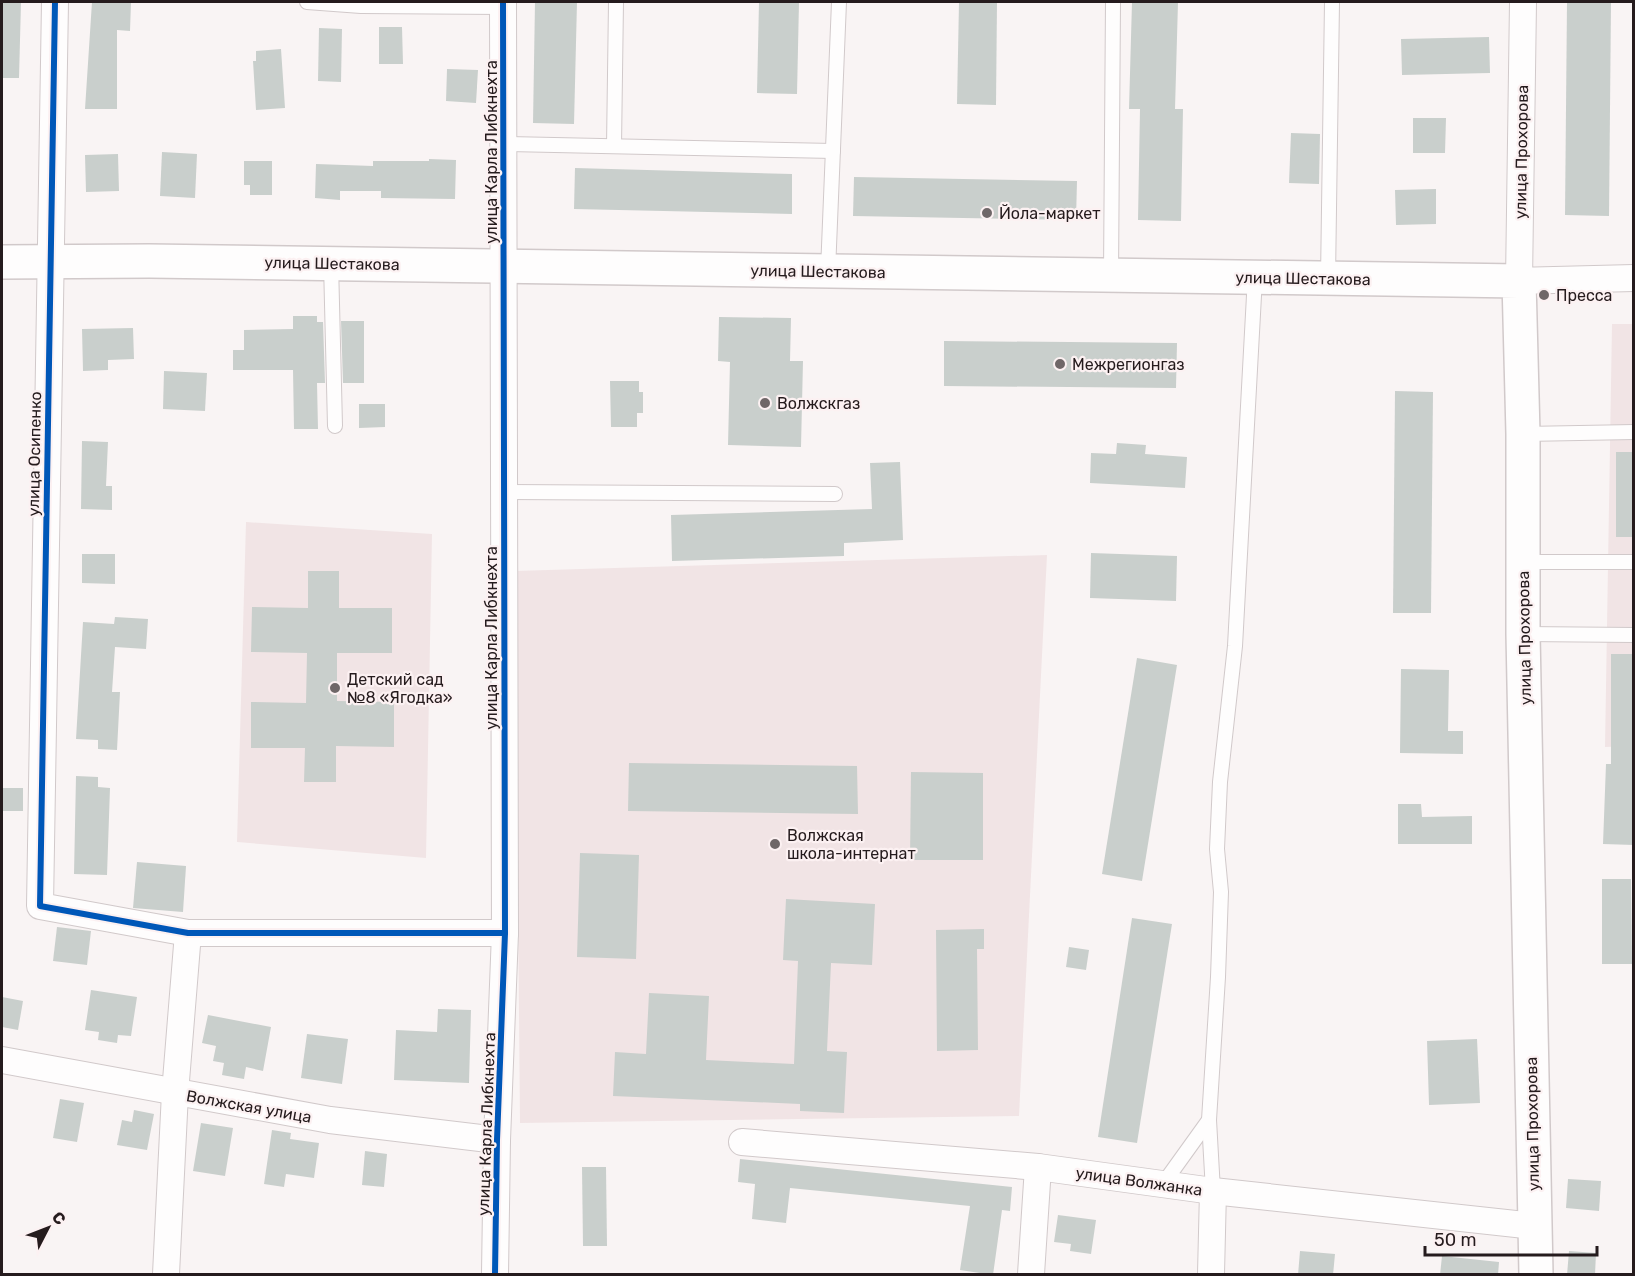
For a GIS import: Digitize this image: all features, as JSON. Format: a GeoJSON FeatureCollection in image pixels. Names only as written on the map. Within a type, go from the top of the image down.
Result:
{"type":"FeatureCollection","features":[{"type":"Feature","properties":{"kind":"main road","name":"улица Шестакова"},"geometry":{"type":"LineString","coordinates":[[2,262],[331,263],[1519,281]]}},
{"type":"Feature","properties":{"kind":"main road","name":"улица Прохорова"},"geometry":{"type":"LineString","coordinates":[[1519,281],[1523,634],[1536,1275]]}},
{"type":"Feature","properties":{"kind":"street","name":"улица Осипенко"},"geometry":{"type":"LineString","coordinates":[[55,2],[40,906],[188,933]]}},
{"type":"Feature","properties":{"kind":"street","name":"улица Прохорова"},"geometry":{"type":"LineString","coordinates":[[1519,281],[1523,2]]}},
{"type":"Feature","properties":{"kind":"street","name":"улица Карла Либкнехта"},"geometry":{"type":"LineString","coordinates":[[495,1275],[497,1140],[505,933],[503,4]]}},
{"type":"Feature","properties":{"kind":"street","name":"улица Шестакова"},"geometry":{"type":"LineString","coordinates":[[1519,281],[1634,278]]}},
{"type":"Feature","properties":{"kind":"street"},"geometry":{"type":"LineString","coordinates":[[166,1275],[188,933],[505,933]]}},
{"type":"Feature","properties":{"kind":"street","name":"Волжская улица"},"geometry":{"type":"LineString","coordinates":[[2,1060],[330,1120],[497,1140]]}},
{"type":"Feature","properties":{"kind":"street","name":"улица Волжанка"},"geometry":{"type":"LineString","coordinates":[[742,1142],[1038,1167],[1213,1191],[1534,1226]]}},
{"type":"Feature","properties":{"kind":"street"},"geometry":{"type":"LineString","coordinates":[[1031,1275],[1038,1167]]}},
{"type":"Feature","properties":{"kind":"street"},"geometry":{"type":"LineString","coordinates":[[1211,1275],[1213,1191]]}},
{"type":"Feature","properties":{"kind":"lane"},"geometry":{"type":"LineString","coordinates":[[308,2],[361,6],[503,4]]}},
{"type":"Feature","properties":{"kind":"lane"},"geometry":{"type":"LineString","coordinates":[[614,146],[616,2]]}},
{"type":"Feature","properties":{"kind":"lane"},"geometry":{"type":"LineString","coordinates":[[828,271],[839,2]]}},
{"type":"Feature","properties":{"kind":"lane"},"geometry":{"type":"LineString","coordinates":[[1111,275],[1113,2]]}},
{"type":"Feature","properties":{"kind":"lane"},"geometry":{"type":"LineString","coordinates":[[1328,278],[1332,2]]}},
{"type":"Feature","properties":{"kind":"lane"},"geometry":{"type":"LineString","coordinates":[[504,144],[833,151]]}},
{"type":"Feature","properties":{"kind":"lane"},"geometry":{"type":"LineString","coordinates":[[331,263],[335,426]]}},
{"type":"Feature","properties":{"kind":"lane"},"geometry":{"type":"LineString","coordinates":[[1213,1191],[1209,1120],[1219,956],[1221,892],[1217,849],[1220,782],[1235,646],[1255,277]]}},
{"type":"Feature","properties":{"kind":"lane"},"geometry":{"type":"LineString","coordinates":[[1522,434],[1634,432]]}},
{"type":"Feature","properties":{"kind":"lane"},"geometry":{"type":"LineString","coordinates":[[505,492],[835,494]]}},
{"type":"Feature","properties":{"kind":"lane"},"geometry":{"type":"LineString","coordinates":[[1522,562],[1634,562]]}},
{"type":"Feature","properties":{"kind":"lane"},"geometry":{"type":"LineString","coordinates":[[1523,634],[1634,635]]}},
{"type":"Feature","properties":{"kind":"lane"},"geometry":{"type":"LineString","coordinates":[[1163,1184],[1209,1120]]}},
{"type":"Feature","properties":{"kind":"shaded area"},"geometry":{"type":"Polygon","coordinates":[[[1612,324],[1633,324],[1633,746],[1605,747],[1612,324]]]}},
{"type":"Feature","properties":{"kind":"shaded area","name":"Детский сад №8 «Ягодка»"},"geometry":{"type":"Polygon","coordinates":[[[246,522],[432,534],[426,858],[237,842],[246,522]]]}},
{"type":"Feature","properties":{"kind":"shaded area","name":"Волжская школа-интернат"},"geometry":{"type":"Polygon","coordinates":[[[1047,555],[1019,1116],[520,1123],[515,571],[1047,555]]]}},
{"type":"Feature","properties":{"kind":"building"},"geometry":{"type":"Polygon","coordinates":[[[2,2],[21,2],[19,78],[2,78],[2,2]]]}},
{"type":"Feature","properties":{"kind":"building"},"geometry":{"type":"Polygon","coordinates":[[[92,2],[131,2],[130,31],[117,30],[117,109],[85,109],[92,2]]]}},
{"type":"Feature","properties":{"kind":"building"},"geometry":{"type":"Polygon","coordinates":[[[535,2],[577,2],[574,124],[533,123],[535,2]]]}},
{"type":"Feature","properties":{"kind":"building"},"geometry":{"type":"Polygon","coordinates":[[[759,2],[799,2],[797,94],[757,93],[759,2]]]}},
{"type":"Feature","properties":{"kind":"building"},"geometry":{"type":"Polygon","coordinates":[[[959,2],[997,2],[996,105],[957,104],[959,2]]]}},
{"type":"Feature","properties":{"kind":"building"},"geometry":{"type":"Polygon","coordinates":[[[1132,2],[1178,2],[1175,109],[1183,109],[1181,221],[1138,220],[1140,109],[1129,109],[1132,2]]]}},
{"type":"Feature","properties":{"kind":"building"},"geometry":{"type":"Polygon","coordinates":[[[1567,2],[1611,2],[1609,216],[1565,215],[1567,2]]]}},
{"type":"Feature","properties":{"kind":"building"},"geometry":{"type":"Polygon","coordinates":[[[379,27],[402,27],[403,64],[379,64],[379,27]]]}},
{"type":"Feature","properties":{"kind":"building"},"geometry":{"type":"Polygon","coordinates":[[[319,28],[342,29],[341,82],[318,81],[319,28]]]}},
{"type":"Feature","properties":{"kind":"building"},"geometry":{"type":"Polygon","coordinates":[[[1489,37],[1490,73],[1402,75],[1401,39],[1489,37]]]}},
{"type":"Feature","properties":{"kind":"building"},"geometry":{"type":"Polygon","coordinates":[[[281,49],[285,108],[256,110],[253,61],[256,61],[256,51],[281,49]]]}},
{"type":"Feature","properties":{"kind":"building"},"geometry":{"type":"Polygon","coordinates":[[[447,69],[478,70],[476,103],[446,101],[447,69]]]}},
{"type":"Feature","properties":{"kind":"building"},"geometry":{"type":"Polygon","coordinates":[[[1413,118],[1446,118],[1445,153],[1413,153],[1413,118]]]}},
{"type":"Feature","properties":{"kind":"building"},"geometry":{"type":"Polygon","coordinates":[[[1291,133],[1320,134],[1319,184],[1289,183],[1291,133]]]}},
{"type":"Feature","properties":{"kind":"building"},"geometry":{"type":"Polygon","coordinates":[[[162,152],[197,154],[195,198],[160,196],[162,152]]]}},
{"type":"Feature","properties":{"kind":"building"},"geometry":{"type":"Polygon","coordinates":[[[118,154],[119,191],[86,192],[85,155],[118,154]]]}},
{"type":"Feature","properties":{"kind":"building"},"geometry":{"type":"Polygon","coordinates":[[[429,159],[456,160],[455,199],[381,198],[381,191],[340,191],[340,200],[315,198],[316,164],[373,166],[373,161],[429,161],[429,159]]]}},
{"type":"Feature","properties":{"kind":"building"},"geometry":{"type":"Polygon","coordinates":[[[244,161],[272,161],[272,195],[250,195],[250,185],[244,185],[244,161]]]}},
{"type":"Feature","properties":{"kind":"building"},"geometry":{"type":"Polygon","coordinates":[[[575,168],[792,174],[792,214],[574,209],[575,168]]]}},
{"type":"Feature","properties":{"kind":"building"},"geometry":{"type":"Polygon","coordinates":[[[854,177],[1077,181],[1076,220],[853,216],[854,177]]]}},
{"type":"Feature","properties":{"kind":"building"},"geometry":{"type":"Polygon","coordinates":[[[1436,189],[1436,224],[1396,225],[1395,190],[1436,189]]]}},
{"type":"Feature","properties":{"kind":"building"},"geometry":{"type":"Polygon","coordinates":[[[293,316],[317,316],[317,322],[323,322],[325,383],[317,383],[318,429],[294,429],[293,370],[233,370],[233,350],[244,350],[244,330],[293,329],[293,316]]]}},
{"type":"Feature","properties":{"kind":"building","name":"Волжскгаз"},"geometry":{"type":"Polygon","coordinates":[[[719,317],[791,318],[790,361],[803,361],[801,447],[728,445],[730,362],[718,361],[719,317]]]}},
{"type":"Feature","properties":{"kind":"building"},"geometry":{"type":"Polygon","coordinates":[[[341,321],[364,321],[364,383],[343,383],[341,321]]]}},
{"type":"Feature","properties":{"kind":"building"},"geometry":{"type":"Polygon","coordinates":[[[133,328],[134,359],[108,360],[108,370],[83,371],[82,329],[133,328]]]}},
{"type":"Feature","properties":{"kind":"building","name":"Межрегионгаз"},"geometry":{"type":"Polygon","coordinates":[[[944,341],[1177,343],[1176,388],[944,386],[944,341]]]}},
{"type":"Feature","properties":{"kind":"building"},"geometry":{"type":"Polygon","coordinates":[[[164,371],[207,373],[205,411],[163,409],[164,371]]]}},
{"type":"Feature","properties":{"kind":"building"},"geometry":{"type":"Polygon","coordinates":[[[610,381],[639,381],[639,392],[643,392],[643,413],[637,413],[637,427],[611,427],[610,381]]]}},
{"type":"Feature","properties":{"kind":"building"},"geometry":{"type":"Polygon","coordinates":[[[1395,391],[1433,392],[1431,613],[1393,613],[1395,391]]]}},
{"type":"Feature","properties":{"kind":"building"},"geometry":{"type":"Polygon","coordinates":[[[359,404],[385,404],[385,427],[359,428],[359,404]]]}},
{"type":"Feature","properties":{"kind":"building"},"geometry":{"type":"Polygon","coordinates":[[[82,441],[108,442],[106,486],[112,486],[112,510],[81,509],[82,441]]]}},
{"type":"Feature","properties":{"kind":"building"},"geometry":{"type":"Polygon","coordinates":[[[1117,443],[1146,445],[1145,454],[1187,457],[1185,488],[1090,483],[1091,453],[1116,454],[1117,443]]]}},
{"type":"Feature","properties":{"kind":"building"},"geometry":{"type":"Polygon","coordinates":[[[1616,452],[1634,452],[1634,537],[1616,537],[1616,452]]]}},
{"type":"Feature","properties":{"kind":"building"},"geometry":{"type":"Polygon","coordinates":[[[900,462],[903,540],[844,543],[844,556],[672,561],[671,515],[872,509],[870,463],[900,462]]]}},
{"type":"Feature","properties":{"kind":"building"},"geometry":{"type":"Polygon","coordinates":[[[1091,553],[1177,556],[1176,601],[1090,598],[1091,553]]]}},
{"type":"Feature","properties":{"kind":"building"},"geometry":{"type":"Polygon","coordinates":[[[82,554],[115,554],[115,584],[82,583],[82,554]]]}},
{"type":"Feature","properties":{"kind":"building"},"geometry":{"type":"Polygon","coordinates":[[[308,571],[339,571],[339,608],[392,608],[392,653],[337,653],[337,701],[394,702],[394,747],[336,746],[336,782],[304,782],[305,748],[251,748],[251,702],[306,703],[307,653],[251,652],[252,607],[308,608],[308,571]]]}},
{"type":"Feature","properties":{"kind":"building"},"geometry":{"type":"Polygon","coordinates":[[[115,617],[148,619],[146,649],[115,647],[112,692],[120,692],[117,750],[98,749],[98,740],[76,739],[83,622],[114,624],[115,617]]]}},
{"type":"Feature","properties":{"kind":"building"},"geometry":{"type":"Polygon","coordinates":[[[1611,654],[1634,654],[1634,845],[1603,844],[1606,764],[1611,764],[1611,654]]]}},
{"type":"Feature","properties":{"kind":"building"},"geometry":{"type":"Polygon","coordinates":[[[1137,658],[1177,665],[1142,881],[1102,874],[1137,658]]]}},
{"type":"Feature","properties":{"kind":"building"},"geometry":{"type":"Polygon","coordinates":[[[1401,669],[1449,670],[1448,731],[1463,731],[1463,754],[1400,753],[1401,669]]]}},
{"type":"Feature","properties":{"kind":"building"},"geometry":{"type":"Polygon","coordinates":[[[629,763],[857,766],[858,814],[628,811],[629,763]]]}},
{"type":"Feature","properties":{"kind":"building"},"geometry":{"type":"Polygon","coordinates":[[[911,772],[983,773],[983,860],[910,860],[911,772]]]}},
{"type":"Feature","properties":{"kind":"building"},"geometry":{"type":"Polygon","coordinates":[[[76,776],[98,777],[98,787],[110,788],[107,875],[74,874],[76,776]]]}},
{"type":"Feature","properties":{"kind":"building"},"geometry":{"type":"Polygon","coordinates":[[[2,788],[23,788],[23,811],[2,811],[2,788]]]}},
{"type":"Feature","properties":{"kind":"building"},"geometry":{"type":"Polygon","coordinates":[[[1398,804],[1421,804],[1422,817],[1472,816],[1472,844],[1398,844],[1398,804]]]}},
{"type":"Feature","properties":{"kind":"building"},"geometry":{"type":"Polygon","coordinates":[[[580,853],[639,855],[636,959],[577,957],[580,853]]]}},
{"type":"Feature","properties":{"kind":"building"},"geometry":{"type":"Polygon","coordinates":[[[137,862],[186,866],[183,912],[133,908],[137,862]]]}},
{"type":"Feature","properties":{"kind":"building"},"geometry":{"type":"Polygon","coordinates":[[[1602,879],[1631,879],[1632,964],[1602,964],[1602,879]]]}},
{"type":"Feature","properties":{"kind":"building"},"geometry":{"type":"Polygon","coordinates":[[[786,899],[875,904],[872,965],[831,963],[827,1051],[847,1052],[844,1113],[800,1111],[800,1104],[613,1096],[615,1052],[646,1054],[649,993],[709,996],[706,1060],[794,1064],[798,961],[783,960],[786,899]]]}},
{"type":"Feature","properties":{"kind":"building"},"geometry":{"type":"Polygon","coordinates":[[[1132,918],[1172,924],[1137,1143],[1098,1137],[1132,918]]]}},
{"type":"Feature","properties":{"kind":"building"},"geometry":{"type":"Polygon","coordinates":[[[57,927],[91,931],[87,965],[53,961],[57,927]]]}},
{"type":"Feature","properties":{"kind":"building"},"geometry":{"type":"Polygon","coordinates":[[[984,929],[984,949],[977,949],[978,1050],[937,1051],[936,930],[984,929]]]}},
{"type":"Feature","properties":{"kind":"building"},"geometry":{"type":"Polygon","coordinates":[[[1069,947],[1089,950],[1086,970],[1066,967],[1069,947]]]}},
{"type":"Feature","properties":{"kind":"building"},"geometry":{"type":"Polygon","coordinates":[[[91,990],[137,997],[131,1036],[118,1035],[117,1043],[98,1040],[99,1032],[85,1030],[91,990]]]}},
{"type":"Feature","properties":{"kind":"building"},"geometry":{"type":"Polygon","coordinates":[[[2,997],[23,1001],[18,1030],[2,1027],[2,997]]]}},
{"type":"Feature","properties":{"kind":"building"},"geometry":{"type":"Polygon","coordinates":[[[438,1009],[471,1010],[469,1083],[394,1080],[396,1030],[437,1032],[438,1009]]]}},
{"type":"Feature","properties":{"kind":"building"},"geometry":{"type":"Polygon","coordinates":[[[208,1015],[271,1027],[263,1071],[246,1067],[244,1079],[222,1075],[224,1063],[213,1061],[216,1046],[202,1043],[208,1015]]]}},
{"type":"Feature","properties":{"kind":"building"},"geometry":{"type":"Polygon","coordinates":[[[307,1034],[348,1039],[342,1084],[301,1078],[307,1034]]]}},
{"type":"Feature","properties":{"kind":"building"},"geometry":{"type":"Polygon","coordinates":[[[1477,1039],[1480,1103],[1429,1105],[1427,1041],[1477,1039]]]}},
{"type":"Feature","properties":{"kind":"building"},"geometry":{"type":"Polygon","coordinates":[[[60,1099],[84,1103],[77,1142],[53,1138],[60,1099]]]}},
{"type":"Feature","properties":{"kind":"building"},"geometry":{"type":"Polygon","coordinates":[[[134,1110],[154,1114],[147,1150],[117,1145],[122,1120],[132,1122],[134,1110]]]}},
{"type":"Feature","properties":{"kind":"building"},"geometry":{"type":"Polygon","coordinates":[[[201,1123],[233,1128],[225,1176],[193,1171],[201,1123]]]}},
{"type":"Feature","properties":{"kind":"building"},"geometry":{"type":"Polygon","coordinates":[[[272,1130],[291,1133],[290,1139],[319,1143],[314,1178],[286,1174],[284,1187],[264,1184],[272,1130]]]}},
{"type":"Feature","properties":{"kind":"building"},"geometry":{"type":"Polygon","coordinates":[[[365,1151],[387,1154],[384,1187],[362,1185],[365,1151]]]}},
{"type":"Feature","properties":{"kind":"building"},"geometry":{"type":"Polygon","coordinates":[[[740,1159],[1012,1187],[1010,1211],[1002,1210],[993,1275],[960,1270],[970,1206],[790,1188],[786,1223],[752,1219],[755,1184],[738,1182],[740,1159]]]}},
{"type":"Feature","properties":{"kind":"building"},"geometry":{"type":"Polygon","coordinates":[[[582,1167],[606,1167],[607,1246],[583,1246],[582,1167]]]}},
{"type":"Feature","properties":{"kind":"building"},"geometry":{"type":"Polygon","coordinates":[[[1568,1179],[1601,1181],[1599,1211],[1566,1208],[1568,1179]]]}},
{"type":"Feature","properties":{"kind":"building"},"geometry":{"type":"Polygon","coordinates":[[[1058,1215],[1096,1220],[1091,1254],[1070,1251],[1071,1244],[1054,1242],[1058,1215]]]}},
{"type":"Feature","properties":{"kind":"building"},"geometry":{"type":"Polygon","coordinates":[[[1300,1251],[1335,1254],[1333,1275],[1298,1275],[1300,1251]]]}},
{"type":"Feature","properties":{"kind":"building"},"geometry":{"type":"Polygon","coordinates":[[[1569,1251],[1596,1253],[1595,1275],[1567,1275],[1569,1251]]]}},
{"type":"Feature","properties":{"kind":"building"},"geometry":{"type":"Polygon","coordinates":[[[1442,1256],[1499,1262],[1498,1275],[1440,1275],[1442,1256]]]}},
{"type":"Feature","properties":{"kind":"cycle path"},"geometry":{"type":"LineString","coordinates":[[55,2],[40,906],[188,933],[505,933]]}},
{"type":"Feature","properties":{"kind":"cycle path"},"geometry":{"type":"LineString","coordinates":[[495,1274],[497,1140],[505,933],[503,2]]}},
{"type":"Feature","properties":{"kind":"place","name":"Йола-маркет"},"geometry":{"type":"Point","coordinates":[987,213]}},
{"type":"Feature","properties":{"kind":"place","name":"Пресса"},"geometry":{"type":"Point","coordinates":[1544,295]}},
{"type":"Feature","properties":{"kind":"place","name":"Межрегионгаз"},"geometry":{"type":"Point","coordinates":[1060,364]}},
{"type":"Feature","properties":{"kind":"place","name":"Волжскгаз"},"geometry":{"type":"Point","coordinates":[765,403]}},
{"type":"Feature","properties":{"kind":"place","name":"Детский сад №8 «Ягодка»"},"geometry":{"type":"Point","coordinates":[335,688]}},
{"type":"Feature","properties":{"kind":"place","name":"Волжская школа-интернат"},"geometry":{"type":"Point","coordinates":[775,844]}}]}
